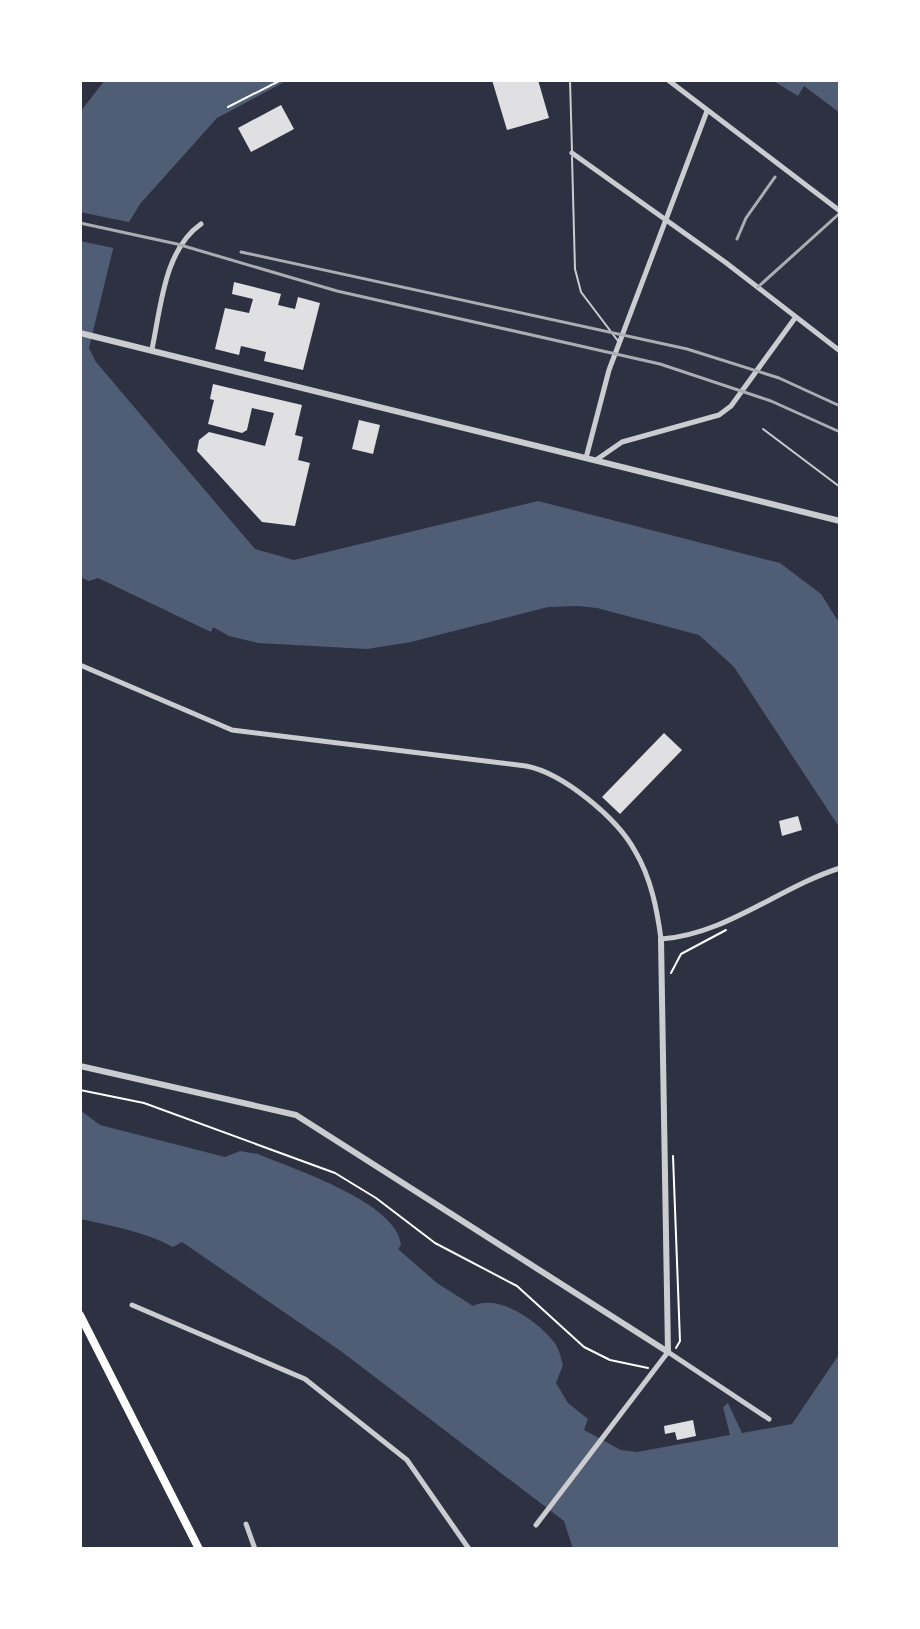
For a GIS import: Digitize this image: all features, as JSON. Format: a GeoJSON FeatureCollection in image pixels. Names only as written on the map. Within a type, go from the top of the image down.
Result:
{"type":"FeatureCollection","features":[{"type":"Feature","properties":{"kind":"main road"},"geometry":{"type":"LineString","coordinates":[[80,1315],[199,1549]]}},
{"type":"Feature","properties":{"kind":"street"},"geometry":{"type":"LineString","coordinates":[[668,80],[840,211]]}},
{"type":"Feature","properties":{"kind":"street"},"geometry":{"type":"LineString","coordinates":[[586,458],[592,425],[619,342],[707,111]]}},
{"type":"Feature","properties":{"kind":"street"},"geometry":{"type":"LineString","coordinates":[[572,153],[665,217],[840,351]]}},
{"type":"Feature","properties":{"kind":"street"},"geometry":{"type":"LineString","coordinates":[[152,349],[176,249],[187,234],[201,224]]}},
{"type":"Feature","properties":{"kind":"street"},"geometry":{"type":"LineString","coordinates":[[596,460],[622,442],[719,415],[731,406],[795,318]]}},
{"type":"Feature","properties":{"kind":"street"},"geometry":{"type":"LineString","coordinates":[[80,333],[840,521]]}},
{"type":"Feature","properties":{"kind":"street"},"geometry":{"type":"LineString","coordinates":[[80,665],[241,732],[526,766],[552,773],[583,797],[635,850],[652,892],[661,939],[668,1352],[536,1525]]}},
{"type":"Feature","properties":{"kind":"street"},"geometry":{"type":"LineString","coordinates":[[661,939],[697,934],[840,868]]}},
{"type":"Feature","properties":{"kind":"street"},"geometry":{"type":"LineString","coordinates":[[80,1066],[296,1115],[769,1419]]}},
{"type":"Feature","properties":{"kind":"street"},"geometry":{"type":"LineString","coordinates":[[132,1305],[305,1379],[407,1460],[469,1549]]}},
{"type":"Feature","properties":{"kind":"street"},"geometry":{"type":"LineString","coordinates":[[246,1524],[255,1549]]}},
{"type":"Feature","properties":{"kind":"lane"},"geometry":{"type":"LineString","coordinates":[[570,80],[575,269],[581,292],[619,342]]}},
{"type":"Feature","properties":{"kind":"lane"},"geometry":{"type":"LineString","coordinates":[[763,429],[840,487]]}},
{"type":"Feature","properties":{"kind":"path"},"geometry":{"type":"LineString","coordinates":[[228,107],[281,80]]}},
{"type":"Feature","properties":{"kind":"path"},"geometry":{"type":"LineString","coordinates":[[670,979],[673,965],[681,954],[732,927]]}},
{"type":"Feature","properties":{"kind":"path"},"geometry":{"type":"LineString","coordinates":[[80,1090],[144,1103],[335,1173],[383,1203],[435,1243],[517,1286],[584,1347],[610,1360],[654,1370]]}},
{"type":"Feature","properties":{"kind":"path"},"geometry":{"type":"LineString","coordinates":[[673,1145],[678,1344]]}},
{"type":"Feature","properties":{"kind":"water"},"geometry":{"type":"Polygon","coordinates":[[[105,80],[288,80],[217,118],[140,204],[113,249],[89,348],[96,362],[255,549],[294,560],[538,501],[780,563],[821,594],[840,624],[840,873],[839,827],[734,667],[699,635],[597,608],[578,606],[548,607],[411,642],[367,649],[258,643],[229,636],[213,627],[211,632],[98,578],[89,581],[80,577],[80,112],[105,80]]]}},
{"type":"Feature","properties":{"kind":"water"},"geometry":{"type":"Polygon","coordinates":[[[772,80],[840,80],[840,113],[804,86],[798,96],[772,80]]]}},
{"type":"Feature","properties":{"kind":"water"},"geometry":{"type":"Polygon","coordinates":[[[80,1110],[100,1125],[225,1157],[240,1151],[258,1154],[318,1178],[363,1201],[395,1229],[401,1245],[398,1249],[437,1283],[473,1306],[494,1303],[517,1311],[547,1334],[557,1347],[563,1365],[556,1383],[568,1403],[588,1419],[584,1430],[621,1450],[637,1452],[730,1435],[723,1407],[728,1403],[742,1433],[792,1424],[840,1353],[840,1549],[573,1549],[564,1521],[342,1352],[182,1242],[173,1247],[140,1233],[80,1219],[80,1110]]]}},
{"type":"Feature","properties":{"kind":"pier"},"geometry":{"type":"Polygon","coordinates":[[[80,212],[133,223],[118,249],[80,241],[80,212]]]}},
{"type":"Feature","properties":{"kind":"building"},"geometry":{"type":"Polygon","coordinates":[[[492,80],[538,80],[549,118],[507,130],[492,80]]]}},
{"type":"Feature","properties":{"kind":"building"},"geometry":{"type":"Polygon","coordinates":[[[281,105],[294,129],[251,152],[238,128],[281,105]]]}},
{"type":"Feature","properties":{"kind":"building"},"geometry":{"type":"Polygon","coordinates":[[[234,282],[281,294],[278,305],[295,309],[298,297],[320,303],[303,370],[264,361],[266,352],[241,346],[239,355],[215,349],[225,308],[249,313],[253,299],[232,294],[234,282]]]}},
{"type":"Feature","properties":{"kind":"building"},"geometry":{"type":"Polygon","coordinates":[[[213,384],[302,405],[295,435],[303,437],[298,460],[310,463],[295,526],[262,522],[197,451],[199,440],[209,432],[265,446],[274,413],[252,408],[247,430],[242,433],[208,424],[214,400],[210,399],[213,384]]]}},
{"type":"Feature","properties":{"kind":"building"},"geometry":{"type":"Polygon","coordinates":[[[359,420],[380,425],[373,454],[352,449],[359,420]]]}},
{"type":"Feature","properties":{"kind":"building"},"geometry":{"type":"Polygon","coordinates":[[[664,733],[682,750],[620,814],[602,797],[664,733]]]}},
{"type":"Feature","properties":{"kind":"building"},"geometry":{"type":"Polygon","coordinates":[[[798,816],[802,830],[782,836],[779,821],[798,816]]]}},
{"type":"Feature","properties":{"kind":"building"},"geometry":{"type":"Polygon","coordinates":[[[693,1420],[696,1436],[677,1440],[675,1432],[665,1434],[664,1426],[693,1420]]]}},
{"type":"Feature","properties":{"kind":"railway"},"geometry":{"type":"LineString","coordinates":[[737,239],[746,218],[775,177]]}},
{"type":"Feature","properties":{"kind":"railway"},"geometry":{"type":"LineString","coordinates":[[758,287],[840,213]]}},
{"type":"Feature","properties":{"kind":"railway"},"geometry":{"type":"LineString","coordinates":[[80,223],[177,244],[337,291],[660,364],[771,401],[840,432]]}},
{"type":"Feature","properties":{"kind":"railway"},"geometry":{"type":"LineString","coordinates":[[241,252],[687,349],[779,378],[840,406]]}}]}
